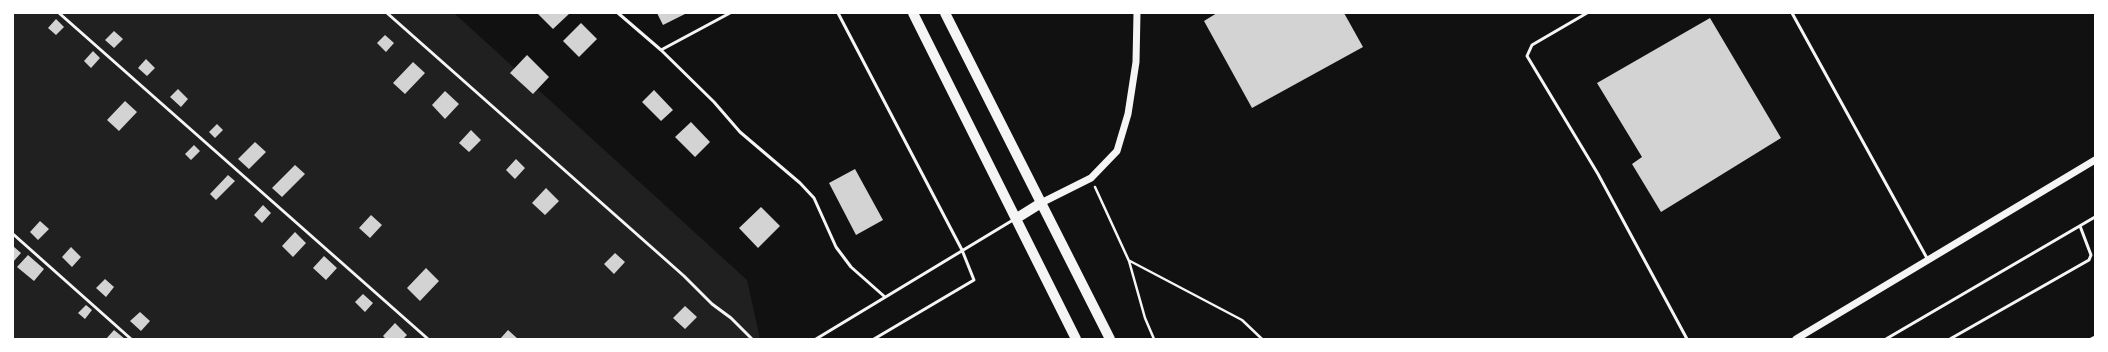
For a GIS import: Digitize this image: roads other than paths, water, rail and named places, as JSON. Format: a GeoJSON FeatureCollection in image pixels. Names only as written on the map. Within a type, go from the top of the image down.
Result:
{"type":"FeatureCollection","features":[{"type":"Feature","properties":{"kind":"main road"},"geometry":{"type":"LineString","coordinates":[[913,13],[1017,218],[1076,339]]}},
{"type":"Feature","properties":{"kind":"main road"},"geometry":{"type":"LineString","coordinates":[[945,13],[1110,339]]}},
{"type":"Feature","properties":{"kind":"main road"},"geometry":{"type":"LineString","coordinates":[[1017,218],[1041,202]]}},
{"type":"Feature","properties":{"kind":"street"},"geometry":{"type":"LineString","coordinates":[[1041,202],[1091,178],[1117,151],[1128,114],[1136,62],[1137,13]]}},
{"type":"Feature","properties":{"kind":"street"},"geometry":{"type":"LineString","coordinates":[[1796,339],[2095,160]]}},
{"type":"Feature","properties":{"kind":"lane"},"geometry":{"type":"LineString","coordinates":[[59,13],[428,339]]}},
{"type":"Feature","properties":{"kind":"lane"},"geometry":{"type":"LineString","coordinates":[[387,13],[684,276],[712,304],[731,318],[752,339]]}},
{"type":"Feature","properties":{"kind":"lane"},"geometry":{"type":"LineString","coordinates":[[618,13],[661,50],[714,102],[740,132],[800,183],[814,198],[840,252],[851,268],[885,297]]}},
{"type":"Feature","properties":{"kind":"lane"},"geometry":{"type":"LineString","coordinates":[[661,50],[730,13]]}},
{"type":"Feature","properties":{"kind":"lane"},"geometry":{"type":"LineString","coordinates":[[838,13],[962,250],[974,280],[874,339]]}},
{"type":"Feature","properties":{"kind":"lane"},"geometry":{"type":"LineString","coordinates":[[1587,13],[1532,45],[1528,56],[1598,174],[1687,339]]}},
{"type":"Feature","properties":{"kind":"lane"},"geometry":{"type":"LineString","coordinates":[[1792,13],[1928,260]]}},
{"type":"Feature","properties":{"kind":"lane"},"geometry":{"type":"LineString","coordinates":[[1886,339],[2095,217]]}},
{"type":"Feature","properties":{"kind":"lane"},"geometry":{"type":"LineString","coordinates":[[816,339],[1017,218]]}},
{"type":"Feature","properties":{"kind":"lane"},"geometry":{"type":"LineString","coordinates":[[1950,339],[2089,260],[2091,255],[2080,226]]}},
{"type":"Feature","properties":{"kind":"lane"},"geometry":{"type":"LineString","coordinates":[[13,234],[131,339]]}},
{"type":"Feature","properties":{"kind":"lane"},"geometry":{"type":"LineString","coordinates":[[2091,339],[2095,337]]}}]}
